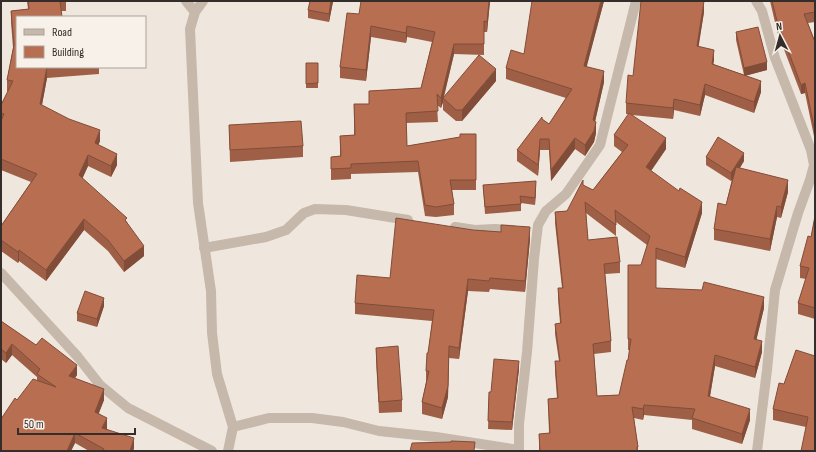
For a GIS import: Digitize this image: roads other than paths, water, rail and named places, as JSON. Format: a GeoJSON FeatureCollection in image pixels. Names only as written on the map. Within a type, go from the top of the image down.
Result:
{"type":"FeatureCollection","features":[{"type":"Feature","properties":{"kind":"street"},"geometry":{"type":"LineString","coordinates":[[186,1],[195,12]]}},
{"type":"Feature","properties":{"kind":"street"},"geometry":{"type":"LineString","coordinates":[[203,1],[195,12],[190,28],[198,203],[211,291],[212,333],[217,374],[233,428],[228,451]]}},
{"type":"Feature","properties":{"kind":"street"},"geometry":{"type":"LineString","coordinates":[[446,226],[475,230],[495,229],[530,232],[538,225],[546,211],[566,194],[600,145],[636,1]]}},
{"type":"Feature","properties":{"kind":"street"},"geometry":{"type":"LineString","coordinates":[[756,1],[762,11],[775,58],[811,150],[814,165],[775,290],[767,370],[756,451]]}},
{"type":"Feature","properties":{"kind":"street"},"geometry":{"type":"LineString","coordinates":[[204,248],[266,237],[286,230],[304,213],[316,209],[346,210],[417,222]]}},
{"type":"Feature","properties":{"kind":"street"},"geometry":{"type":"LineString","coordinates":[[233,428],[269,418],[312,418],[343,422],[379,431],[436,437],[519,450],[519,424],[527,352],[534,259],[530,232]]}},
{"type":"Feature","properties":{"kind":"street"},"geometry":{"type":"LineString","coordinates":[[1,273],[78,357],[100,385],[128,408],[212,451]]}}]}
